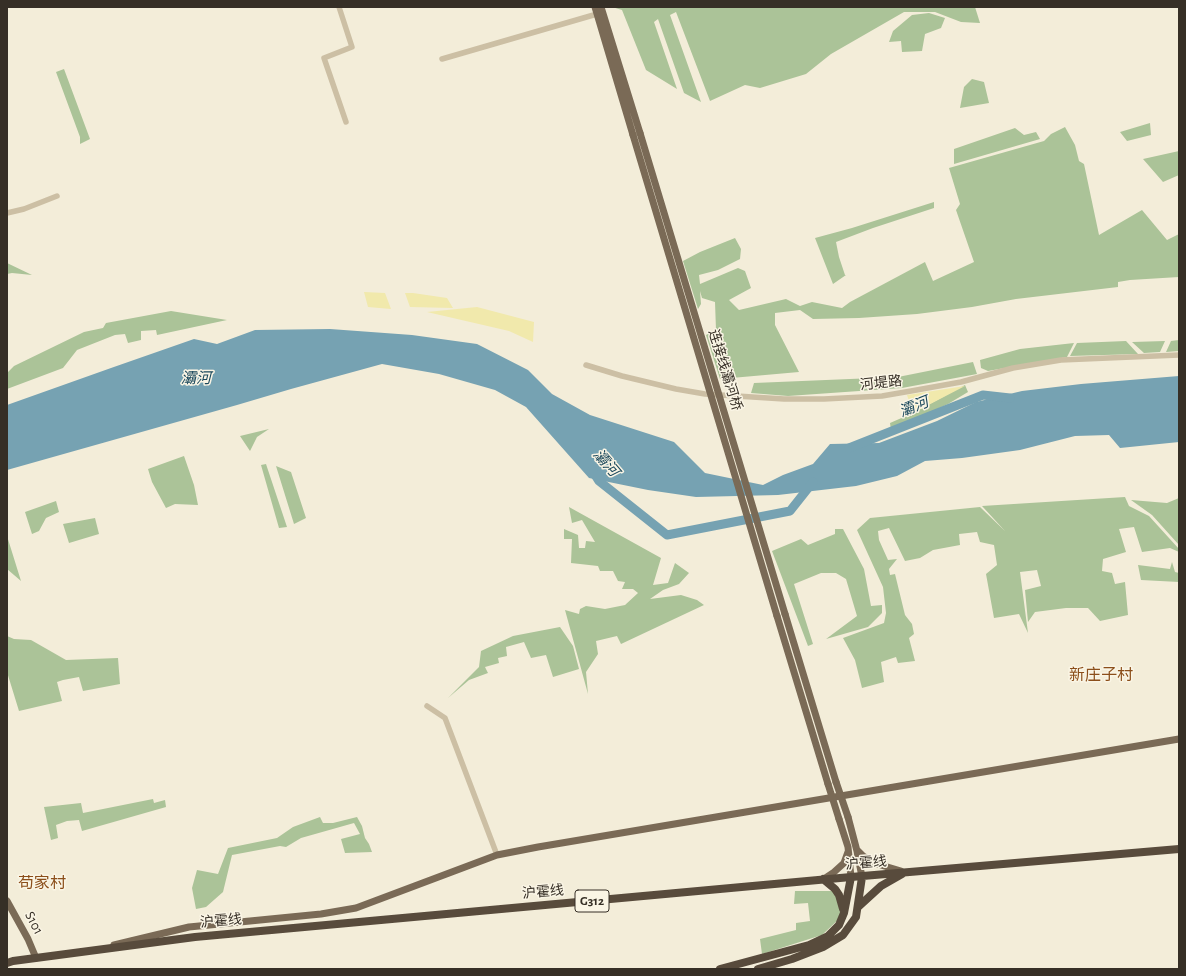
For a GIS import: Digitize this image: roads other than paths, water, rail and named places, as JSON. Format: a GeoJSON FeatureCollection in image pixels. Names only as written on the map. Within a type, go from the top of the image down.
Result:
{"type":"FeatureCollection","features":[{"type":"Feature","properties":{"kind":"highway","name":"沪霍线"},"geometry":{"type":"LineString","coordinates":[[7,963],[195,936],[823,879],[862,877],[1179,849]]}},
{"type":"Feature","properties":{"kind":"highway"},"geometry":{"type":"LineString","coordinates":[[858,907],[881,886],[905,872]]}},
{"type":"Feature","properties":{"kind":"highway"},"geometry":{"type":"LineString","coordinates":[[720,969],[809,945],[828,936],[839,925],[844,912],[851,877]]}},
{"type":"Feature","properties":{"kind":"highway"},"geometry":{"type":"LineString","coordinates":[[758,969],[792,959],[823,947],[843,934],[856,917],[862,877]]}},
{"type":"Feature","properties":{"kind":"highway"},"geometry":{"type":"LineString","coordinates":[[823,879],[836,889],[844,912]]}},
{"type":"Feature","properties":{"kind":"main road"},"geometry":{"type":"LineString","coordinates":[[601,7],[637,134]]}},
{"type":"Feature","properties":{"kind":"main road"},"geometry":{"type":"LineString","coordinates":[[596,11],[637,134]]}},
{"type":"Feature","properties":{"kind":"main road","name":"连接线灞河桥"},"geometry":{"type":"LineString","coordinates":[[637,134],[848,817],[857,850],[862,877]]}},
{"type":"Feature","properties":{"kind":"main road","name":"连接线灞河桥"},"geometry":{"type":"LineString","coordinates":[[637,134],[777,616],[848,850],[851,877]]}},
{"type":"Feature","properties":{"kind":"main road"},"geometry":{"type":"LineString","coordinates":[[87,951],[189,927],[321,914],[356,908],[496,855],[1179,739]]}},
{"type":"Feature","properties":{"kind":"main road"},"geometry":{"type":"LineString","coordinates":[[823,879],[833,873],[844,863],[848,850]]}},
{"type":"Feature","properties":{"kind":"main road"},"geometry":{"type":"LineString","coordinates":[[857,850],[874,863],[905,872]]}},
{"type":"Feature","properties":{"kind":"main road","name":"S101"},"geometry":{"type":"LineString","coordinates":[[7,901],[28,939],[36,958]]}},
{"type":"Feature","properties":{"kind":"street"},"geometry":{"type":"LineString","coordinates":[[339,7],[352,48],[324,58],[346,122]]}},
{"type":"Feature","properties":{"kind":"street"},"geometry":{"type":"LineString","coordinates":[[442,59],[596,11]]}},
{"type":"Feature","properties":{"kind":"street"},"geometry":{"type":"LineString","coordinates":[[7,213],[24,209],[57,196]]}},
{"type":"Feature","properties":{"kind":"street","name":"河堤路"},"geometry":{"type":"LineString","coordinates":[[586,364],[630,378],[705,394],[784,399],[824,399],[882,396],[911,392],[961,382],[1013,368],[1061,360],[1179,355]]}},
{"type":"Feature","properties":{"kind":"street"},"geometry":{"type":"LineString","coordinates":[[427,706],[446,718],[496,855]]}},
{"type":"Feature","properties":{"kind":"water","name":"灞河"},"geometry":{"type":"Polygon","coordinates":[[[330,329],[412,335],[477,344],[528,370],[552,394],[590,415],[674,442],[705,473],[763,485],[783,475],[813,464],[830,444],[879,443],[937,421],[976,402],[1022,391],[1081,384],[1179,376],[1179,442],[1120,448],[1109,435],[1075,436],[1020,450],[962,458],[925,461],[897,476],[856,486],[778,495],[696,497],[648,490],[589,478],[526,407],[495,390],[439,374],[382,364],[7,470],[7,405],[194,339],[217,344],[255,330],[330,329]]]}},
{"type":"Feature","properties":{"kind":"waterway","name":"灞河"},"geometry":{"type":"LineString","coordinates":[[849,448],[983,395],[1010,398]]}},
{"type":"Feature","properties":{"kind":"waterway","name":"灞河"},"geometry":{"type":"LineString","coordinates":[[592,470],[599,481],[667,535],[790,511],[813,482]]}},
{"type":"Feature","properties":{"kind":"district","name":"新庄子村"},"geometry":{"type":"Point","coordinates":[1101,675]}},
{"type":"Feature","properties":{"kind":"district","name":"苟家村"},"geometry":{"type":"Point","coordinates":[42,883]}}]}
